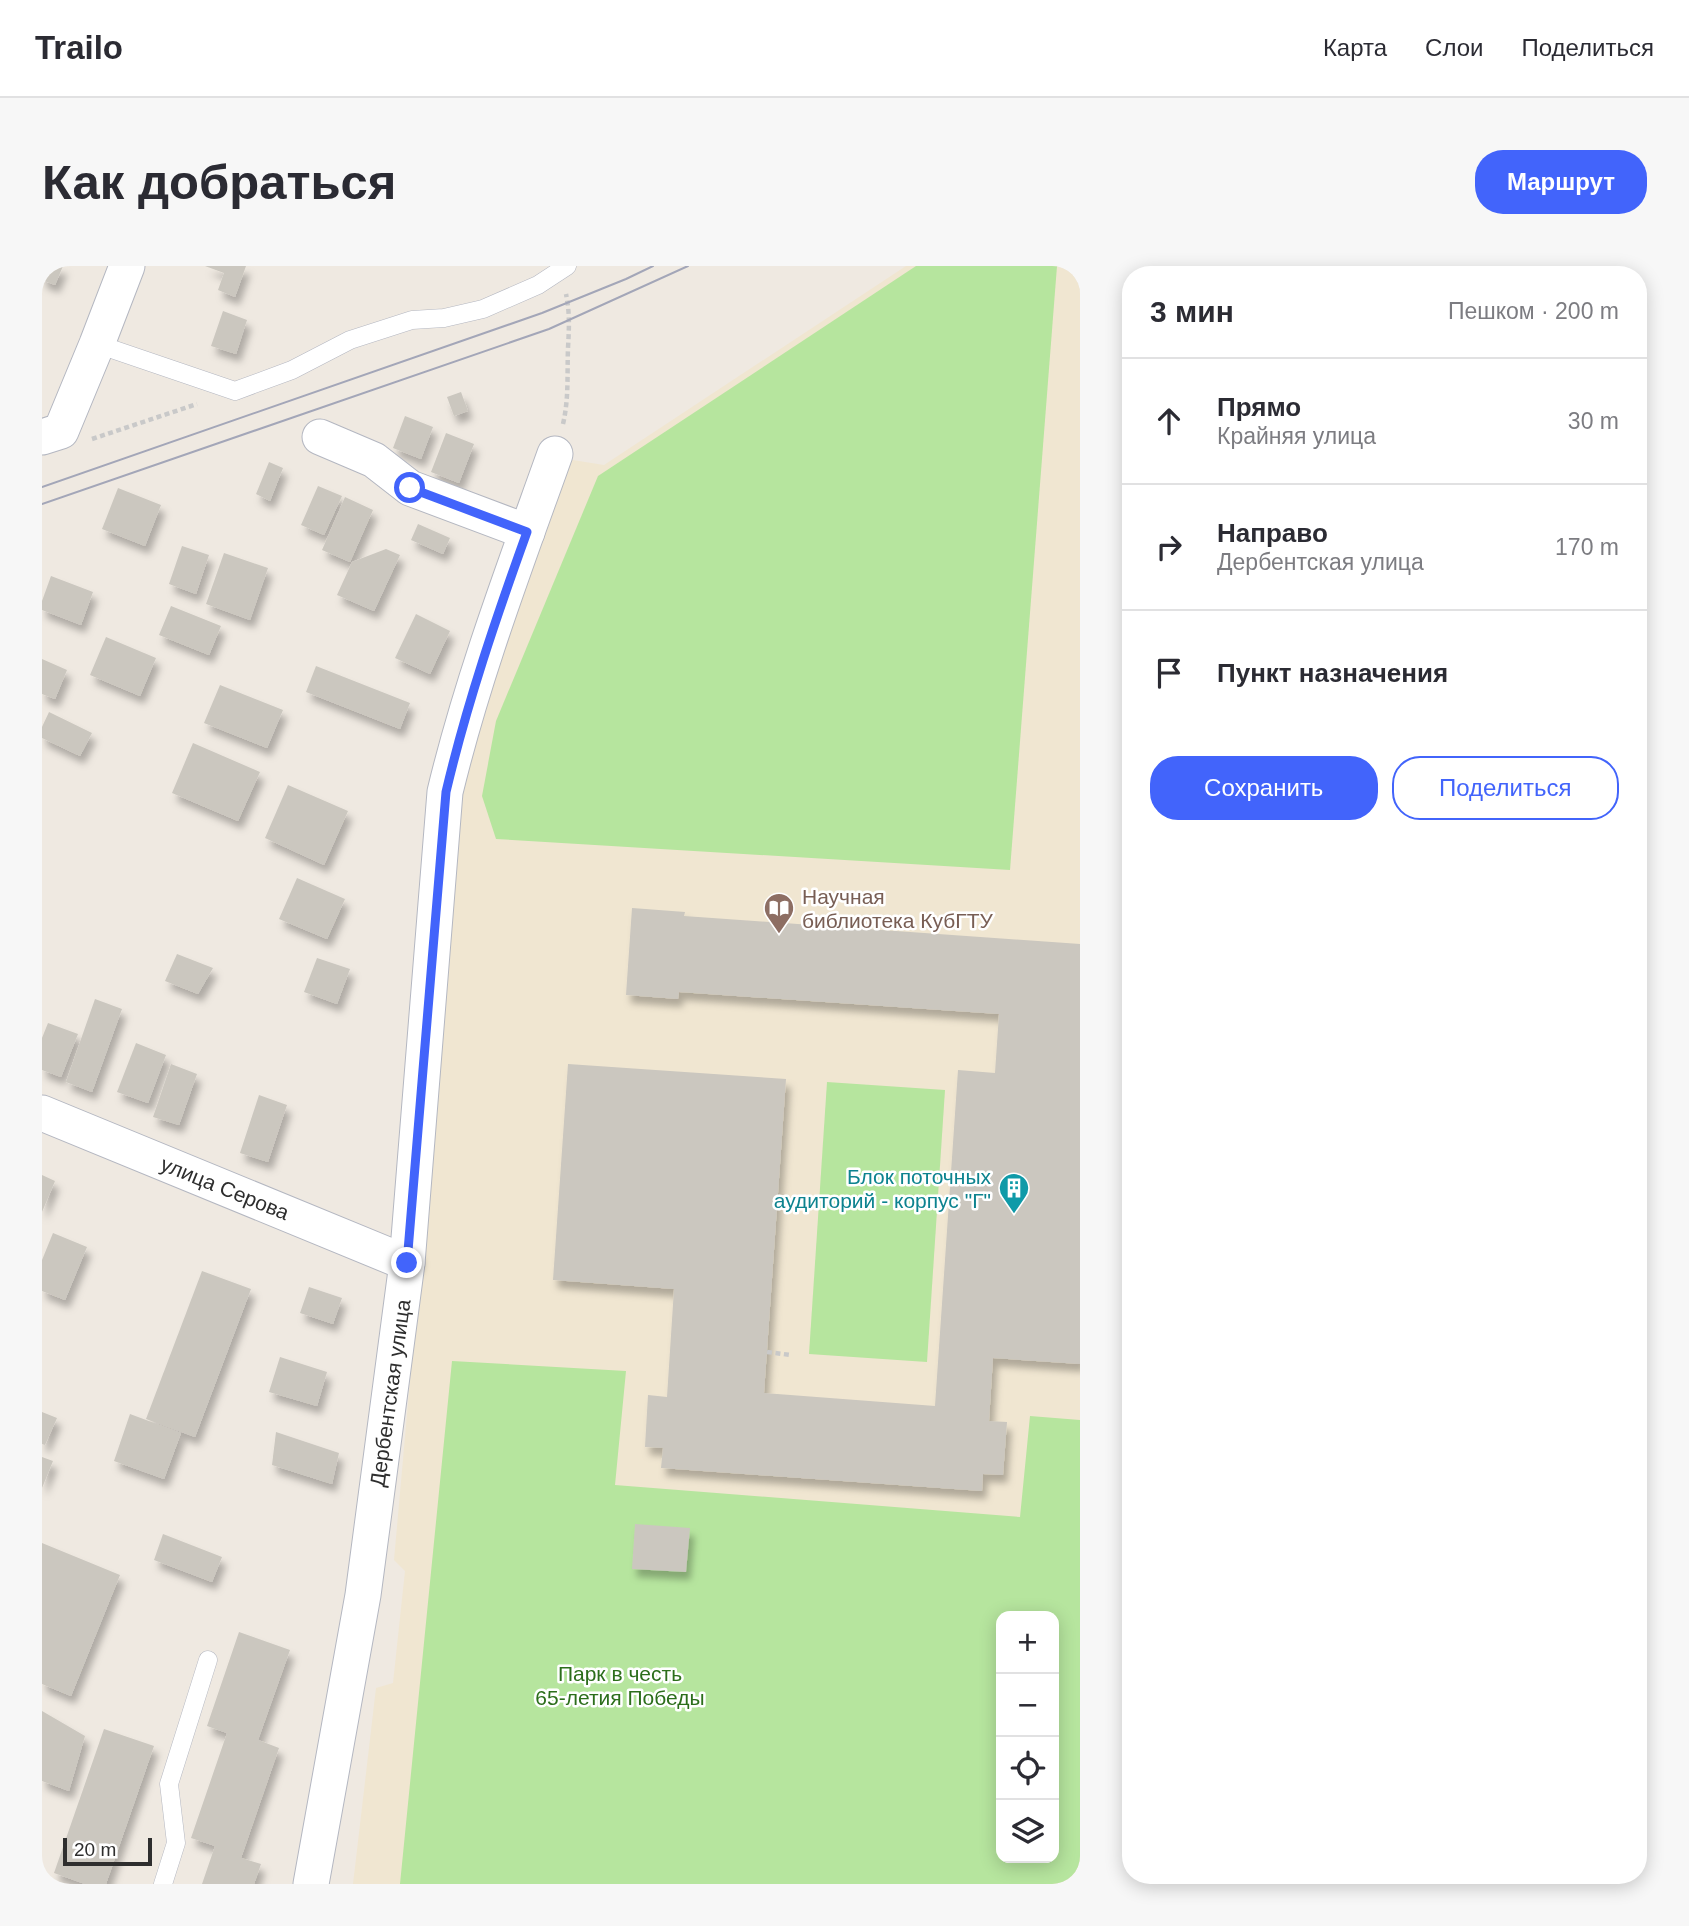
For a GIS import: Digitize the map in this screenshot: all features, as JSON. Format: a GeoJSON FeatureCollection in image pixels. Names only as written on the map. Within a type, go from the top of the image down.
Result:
{"type":"FeatureCollection","features":[{"type":"Feature","properties":{"kind":"street"},"geometry":{"type":"LineString","coordinates":[[61,437],[127,266]]}},
{"type":"Feature","properties":{"kind":"street"},"geometry":{"type":"LineString","coordinates":[[320,438],[374,460],[410,488],[527,532]]}},
{"type":"Feature","properties":{"kind":"street","name":"Дербентская улица"},"geometry":{"type":"LineString","coordinates":[[311,1884],[363,1595],[407,1263],[446,792],[460,730],[488,638],[555,454]]}},
{"type":"Feature","properties":{"kind":"street","name":"улица Серова"},"geometry":{"type":"LineString","coordinates":[[42,1113],[407,1263]]}},
{"type":"Feature","properties":{"kind":"lane"},"geometry":{"type":"LineString","coordinates":[[97,344],[235,391],[292,370],[350,340],[374,332],[412,320],[444,318],[483,309],[538,285],[568,266]]}},
{"type":"Feature","properties":{"kind":"lane"},"geometry":{"type":"LineString","coordinates":[[163,1884],[176,1843],[169,1784],[208,1660]]}},
{"type":"Feature","properties":{"kind":"path"},"geometry":{"type":"LineString","coordinates":[[555,454],[568,402],[571,320],[566,292]]}},
{"type":"Feature","properties":{"kind":"path"},"geometry":{"type":"LineString","coordinates":[[61,437],[235,391]]}},
{"type":"Feature","properties":{"kind":"path"},"geometry":{"type":"LineString","coordinates":[[767,1352],[791,1354]]}},
{"type":"Feature","properties":{"kind":"shaded area"},"geometry":{"type":"Polygon","coordinates":[[[906,266],[1080,266],[1080,1884],[353,1884],[376,1688],[393,1683],[405,1571],[394,1560],[435,1102],[460,782],[560,458],[604,465],[906,266]]]}},
{"type":"Feature","properties":{"kind":"green space"},"geometry":{"type":"Polygon","coordinates":[[[916,266],[1057,266],[1010,870],[496,839],[482,796],[496,721],[598,476],[916,266]]]}},
{"type":"Feature","properties":{"kind":"green space"},"geometry":{"type":"Polygon","coordinates":[[[827,1082],[945,1090],[927,1362],[809,1354],[827,1082]]]}},
{"type":"Feature","properties":{"kind":"green space","name":"Парк в честь 65-летия Победы"},"geometry":{"type":"Polygon","coordinates":[[[452,1361],[626,1371],[615,1485],[1020,1517],[1030,1416],[1080,1420],[1080,1884],[400,1884],[452,1361]]]}},
{"type":"Feature","properties":{"kind":"building"},"geometry":{"type":"Polygon","coordinates":[[[42,266],[63,266],[55,285],[42,280],[42,266]]]}},
{"type":"Feature","properties":{"kind":"building"},"geometry":{"type":"Polygon","coordinates":[[[205,266],[246,266],[235,297],[218,290],[224,273],[205,266]]]}},
{"type":"Feature","properties":{"kind":"building"},"geometry":{"type":"Polygon","coordinates":[[[223,311],[247,320],[236,354],[211,346],[223,311]]]}},
{"type":"Feature","properties":{"kind":"building"},"geometry":{"type":"Polygon","coordinates":[[[461,392],[468,411],[454,416],[447,397],[461,392]]]}},
{"type":"Feature","properties":{"kind":"building"},"geometry":{"type":"Polygon","coordinates":[[[405,416],[433,427],[421,459],[393,448],[405,416]]]}},
{"type":"Feature","properties":{"kind":"building"},"geometry":{"type":"Polygon","coordinates":[[[446,433],[474,444],[459,483],[431,472],[446,433]]]}},
{"type":"Feature","properties":{"kind":"building"},"geometry":{"type":"Polygon","coordinates":[[[269,462],[283,468],[270,501],[256,494],[269,462]]]}},
{"type":"Feature","properties":{"kind":"building"},"geometry":{"type":"Polygon","coordinates":[[[318,486],[342,496],[324,535],[301,525],[318,486]]]}},
{"type":"Feature","properties":{"kind":"building"},"geometry":{"type":"Polygon","coordinates":[[[118,488],[161,505],[145,546],[102,529],[118,488]]]}},
{"type":"Feature","properties":{"kind":"building"},"geometry":{"type":"Polygon","coordinates":[[[345,497],[373,510],[350,562],[322,550],[345,497]]]}},
{"type":"Feature","properties":{"kind":"building"},"geometry":{"type":"Polygon","coordinates":[[[418,524],[450,538],[443,554],[411,540],[418,524]]]}},
{"type":"Feature","properties":{"kind":"building"},"geometry":{"type":"Polygon","coordinates":[[[182,546],[209,555],[196,594],[169,584],[182,546]]]}},
{"type":"Feature","properties":{"kind":"building"},"geometry":{"type":"Polygon","coordinates":[[[386,549],[400,555],[374,611],[337,595],[352,562],[386,549]]]}},
{"type":"Feature","properties":{"kind":"building"},"geometry":{"type":"Polygon","coordinates":[[[224,553],[268,568],[250,620],[206,604],[224,553]]]}},
{"type":"Feature","properties":{"kind":"building"},"geometry":{"type":"Polygon","coordinates":[[[51,576],[93,592],[81,625],[42,610],[42,601],[51,576]]]}},
{"type":"Feature","properties":{"kind":"building"},"geometry":{"type":"Polygon","coordinates":[[[171,606],[221,626],[209,655],[159,635],[171,606]]]}},
{"type":"Feature","properties":{"kind":"building"},"geometry":{"type":"Polygon","coordinates":[[[416,614],[450,631],[430,674],[395,658],[416,614]]]}},
{"type":"Feature","properties":{"kind":"building"},"geometry":{"type":"Polygon","coordinates":[[[106,637],[156,658],[140,696],[90,675],[106,637]]]}},
{"type":"Feature","properties":{"kind":"building"},"geometry":{"type":"Polygon","coordinates":[[[42,659],[67,670],[55,699],[42,694],[42,659]]]}},
{"type":"Feature","properties":{"kind":"building"},"geometry":{"type":"Polygon","coordinates":[[[316,666],[410,703],[400,729],[306,692],[316,666]]]}},
{"type":"Feature","properties":{"kind":"building"},"geometry":{"type":"Polygon","coordinates":[[[220,685],[283,710],[267,748],[204,723],[220,685]]]}},
{"type":"Feature","properties":{"kind":"building"},"geometry":{"type":"Polygon","coordinates":[[[49,712],[92,733],[80,756],[42,738],[42,727],[49,712]]]}},
{"type":"Feature","properties":{"kind":"building"},"geometry":{"type":"Polygon","coordinates":[[[193,743],[260,772],[238,821],[172,793],[193,743]]]}},
{"type":"Feature","properties":{"kind":"building"},"geometry":{"type":"Polygon","coordinates":[[[288,785],[348,811],[324,865],[265,838],[288,785]]]}},
{"type":"Feature","properties":{"kind":"building"},"geometry":{"type":"Polygon","coordinates":[[[297,878],[345,899],[327,939],[279,919],[297,878]]]}},
{"type":"Feature","properties":{"kind":"building"},"geometry":{"type":"Polygon","coordinates":[[[632,908],[685,912],[684,916],[1080,944],[1080,1364],[993,1358],[989,1421],[1007,1422],[1003,1475],[983,1474],[982,1491],[661,1468],[663,1448],[645,1447],[648,1395],[667,1397],[674,1289],[553,1280],[568,1064],[786,1079],[764,1393],[935,1406],[958,1070],[995,1073],[999,1014],[679,992],[678,999],[626,995],[632,908]]]}},
{"type":"Feature","properties":{"kind":"building"},"geometry":{"type":"Polygon","coordinates":[[[177,954],[213,968],[198,994],[165,981],[177,954]]]}},
{"type":"Feature","properties":{"kind":"building"},"geometry":{"type":"Polygon","coordinates":[[[317,958],[350,969],[337,1004],[304,992],[317,958]]]}},
{"type":"Feature","properties":{"kind":"building"},"geometry":{"type":"Polygon","coordinates":[[[95,999],[122,1009],[92,1092],[66,1082],[95,999]]]}},
{"type":"Feature","properties":{"kind":"building"},"geometry":{"type":"Polygon","coordinates":[[[48,1023],[78,1034],[61,1077],[42,1070],[42,1038],[48,1023]]]}},
{"type":"Feature","properties":{"kind":"building"},"geometry":{"type":"Polygon","coordinates":[[[136,1043],[166,1055],[148,1103],[117,1092],[136,1043]]]}},
{"type":"Feature","properties":{"kind":"building"},"geometry":{"type":"Polygon","coordinates":[[[171,1064],[197,1074],[179,1125],[153,1117],[171,1064]]]}},
{"type":"Feature","properties":{"kind":"building"},"geometry":{"type":"Polygon","coordinates":[[[259,1095],[287,1105],[268,1162],[240,1153],[259,1095]]]}},
{"type":"Feature","properties":{"kind":"building"},"geometry":{"type":"Polygon","coordinates":[[[42,1175],[55,1181],[42,1212],[42,1175]]]}},
{"type":"Feature","properties":{"kind":"building"},"geometry":{"type":"Polygon","coordinates":[[[53,1233],[87,1247],[65,1300],[42,1291],[42,1260],[53,1233]]]}},
{"type":"Feature","properties":{"kind":"building"},"geometry":{"type":"Polygon","coordinates":[[[202,1271],[251,1289],[195,1437],[146,1419],[202,1271]]]}},
{"type":"Feature","properties":{"kind":"building"},"geometry":{"type":"Polygon","coordinates":[[[309,1287],[342,1298],[333,1324],[300,1313],[309,1287]]]}},
{"type":"Feature","properties":{"kind":"building"},"geometry":{"type":"Polygon","coordinates":[[[280,1357],[327,1372],[317,1406],[269,1392],[280,1357]]]}},
{"type":"Feature","properties":{"kind":"building"},"geometry":{"type":"Polygon","coordinates":[[[42,1412],[57,1418],[45,1445],[42,1444],[42,1412]]]}},
{"type":"Feature","properties":{"kind":"building"},"geometry":{"type":"Polygon","coordinates":[[[130,1414],[181,1433],[164,1479],[114,1461],[130,1414]]]}},
{"type":"Feature","properties":{"kind":"building"},"geometry":{"type":"Polygon","coordinates":[[[276,1432],[339,1453],[332,1484],[272,1465],[276,1432]]]}},
{"type":"Feature","properties":{"kind":"building"},"geometry":{"type":"Polygon","coordinates":[[[42,1457],[53,1461],[42,1488],[42,1457]]]}},
{"type":"Feature","properties":{"kind":"building"},"geometry":{"type":"Polygon","coordinates":[[[635,1524],[690,1528],[686,1572],[632,1569],[635,1524]]]}},
{"type":"Feature","properties":{"kind":"building"},"geometry":{"type":"Polygon","coordinates":[[[163,1534],[222,1557],[212,1582],[154,1560],[163,1534]]]}},
{"type":"Feature","properties":{"kind":"building"},"geometry":{"type":"Polygon","coordinates":[[[42,1543],[120,1575],[71,1696],[42,1684],[42,1543]]]}},
{"type":"Feature","properties":{"kind":"building"},"geometry":{"type":"Polygon","coordinates":[[[239,1632],[290,1650],[258,1740],[279,1748],[241,1858],[261,1864],[254,1884],[202,1884],[215,1846],[191,1838],[227,1733],[207,1726],[239,1632]]]}},
{"type":"Feature","properties":{"kind":"building"},"geometry":{"type":"Polygon","coordinates":[[[42,1711],[85,1736],[69,1791],[42,1781],[42,1711]]]}},
{"type":"Feature","properties":{"kind":"building"},"geometry":{"type":"Polygon","coordinates":[[[104,1729],[154,1746],[106,1884],[85,1884],[54,1873],[104,1729]]]}},
{"type":"Feature","properties":{"kind":"tram line"},"geometry":{"type":"LineString","coordinates":[[42,487],[542,313],[653,266]]}},
{"type":"Feature","properties":{"kind":"tram line"},"geometry":{"type":"LineString","coordinates":[[42,504],[549,329],[688,266]]}},
{"type":"Feature","properties":{"kind":"place","name":"Научная библиотека КубГТУ"},"geometry":{"type":"Point","coordinates":[779,935]}},
{"type":"Feature","properties":{"kind":"place","name":"Блок поточных аудиторий - корпус \"Г\""},"geometry":{"type":"Point","coordinates":[1014,1215]}},
{"type":"Feature","properties":{"kind":"route"},"geometry":{"type":"LineString","coordinates":[[407,1263],[446,792],[460,730],[488,638],[527,532],[410,488]]}}]}
